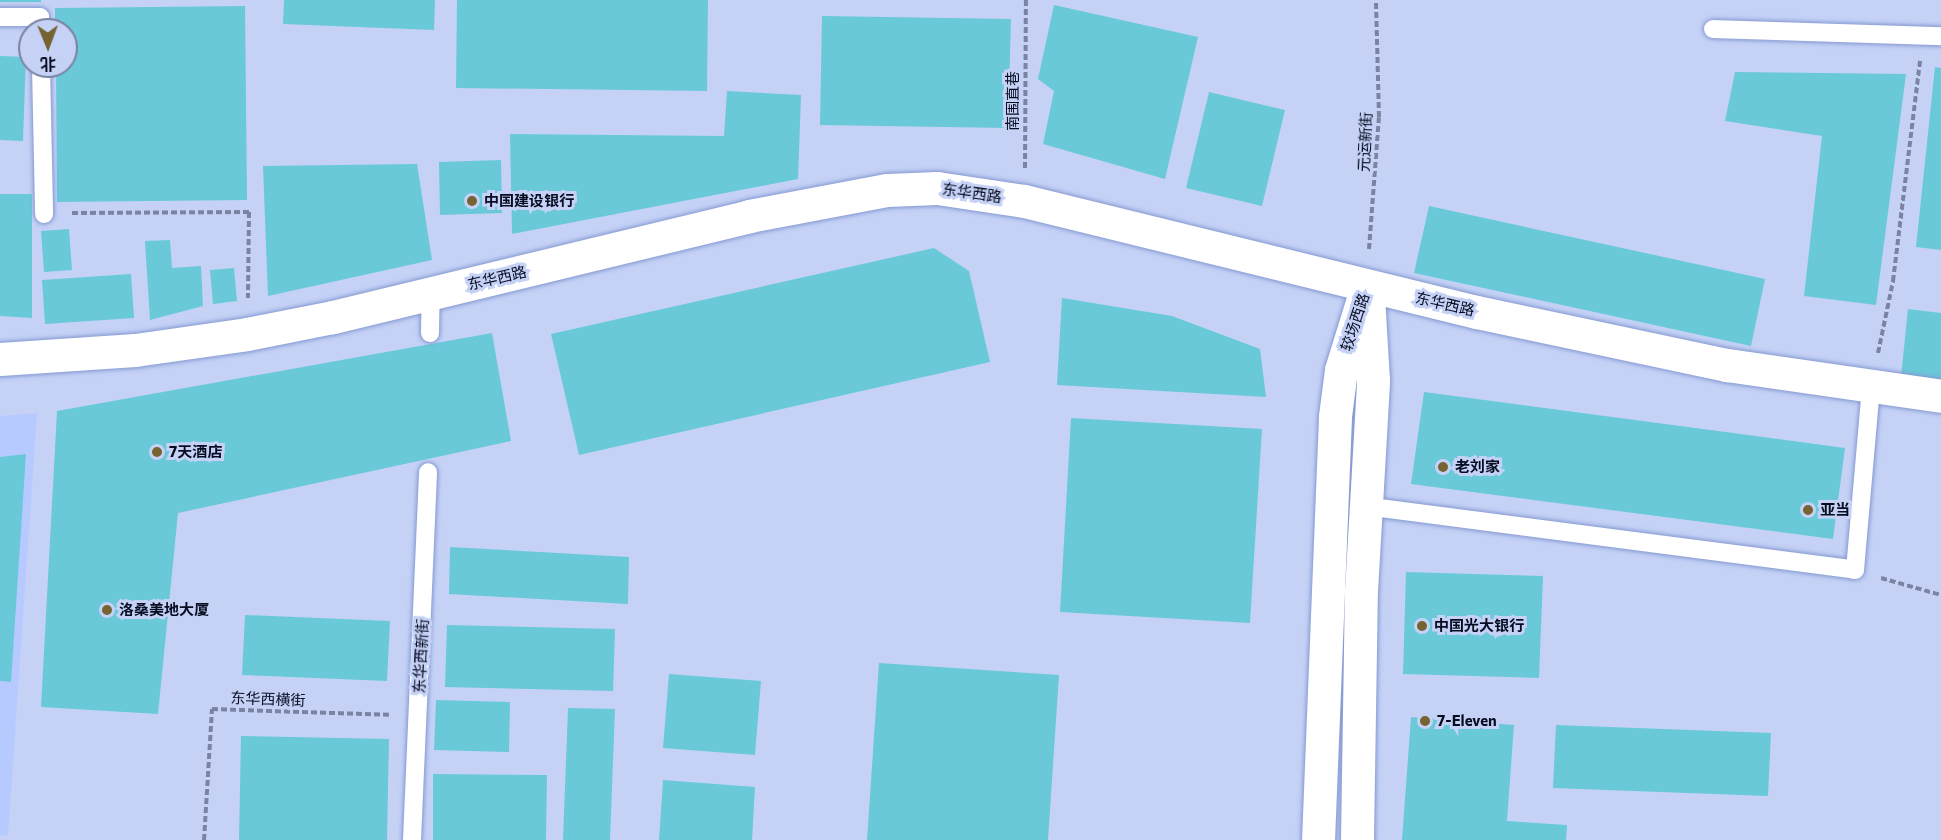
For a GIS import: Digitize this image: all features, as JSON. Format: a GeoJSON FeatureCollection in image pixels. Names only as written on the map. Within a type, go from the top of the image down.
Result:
{"type":"FeatureCollection","features":[{"type":"Feature","properties":{"kind":"street","name":"东华西路"},"geometry":{"type":"LineString","coordinates":[[0,358],[135,350],[247,334],[431,294],[749,216],[887,190],[937,188],[1024,201],[1367,286],[1727,365],[1941,396]]}},
{"type":"Feature","properties":{"kind":"street","name":"较场西路"},"geometry":{"type":"LineString","coordinates":[[1358,840],[1365,506],[1373,380],[1367,286]]}},
{"type":"Feature","properties":{"kind":"street","name":"较场西路"},"geometry":{"type":"LineString","coordinates":[[1318,840],[1335,416],[1341,370],[1367,286]]}},
{"type":"Feature","properties":{"kind":"lane"},"geometry":{"type":"LineString","coordinates":[[0,17],[40,18]]}},
{"type":"Feature","properties":{"kind":"lane"},"geometry":{"type":"LineString","coordinates":[[1713,29],[1932,35]]}},
{"type":"Feature","properties":{"kind":"lane"},"geometry":{"type":"LineString","coordinates":[[41,78],[44,214]]}},
{"type":"Feature","properties":{"kind":"lane"},"geometry":{"type":"LineString","coordinates":[[430,333],[431,294]]}},
{"type":"Feature","properties":{"kind":"lane"},"geometry":{"type":"LineString","coordinates":[[1365,506],[1855,570],[1871,386]]}},
{"type":"Feature","properties":{"kind":"lane","name":"东华西新街"},"geometry":{"type":"LineString","coordinates":[[412,840],[428,472]]}},
{"type":"Feature","properties":{"kind":"path","name":"南围直巷"},"geometry":{"type":"LineString","coordinates":[[1024,201],[1026,0]]}},
{"type":"Feature","properties":{"kind":"path","name":"元运新街"},"geometry":{"type":"LineString","coordinates":[[1367,286],[1379,117],[1376,0]]}},
{"type":"Feature","properties":{"kind":"path"},"geometry":{"type":"LineString","coordinates":[[1871,386],[1893,281],[1932,35]]}},
{"type":"Feature","properties":{"kind":"path"},"geometry":{"type":"LineString","coordinates":[[81,213],[249,212],[247,334]]}},
{"type":"Feature","properties":{"kind":"path"},"geometry":{"type":"LineString","coordinates":[[1855,570],[1941,595]]}},
{"type":"Feature","properties":{"kind":"path","name":"东华西横街"},"geometry":{"type":"LineString","coordinates":[[204,840],[212,709],[418,716]]}},
{"type":"Feature","properties":{"kind":"shaded area"},"geometry":{"type":"Polygon","coordinates":[[[37,413],[8,836],[0,835],[0,416],[37,413]]]}},
{"type":"Feature","properties":{"kind":"building"},"geometry":{"type":"Polygon","coordinates":[[[0,0],[41,0],[41,2],[0,2],[0,0]]]}},
{"type":"Feature","properties":{"kind":"building"},"geometry":{"type":"Polygon","coordinates":[[[284,0],[435,0],[434,30],[283,24],[284,0]]]}},
{"type":"Feature","properties":{"kind":"building"},"geometry":{"type":"Polygon","coordinates":[[[457,0],[708,0],[707,91],[456,88],[457,0]]]}},
{"type":"Feature","properties":{"kind":"building"},"geometry":{"type":"Polygon","coordinates":[[[1054,5],[1198,37],[1165,179],[1043,144],[1054,91],[1038,79],[1054,5]]]}},
{"type":"Feature","properties":{"kind":"building"},"geometry":{"type":"Polygon","coordinates":[[[245,6],[247,200],[57,202],[56,78],[78,78],[78,18],[55,18],[55,8],[245,6]]]}},
{"type":"Feature","properties":{"kind":"building"},"geometry":{"type":"Polygon","coordinates":[[[822,16],[1011,19],[1008,128],[820,125],[822,16]]]}},
{"type":"Feature","properties":{"kind":"building"},"geometry":{"type":"Polygon","coordinates":[[[0,56],[18,57],[18,78],[25,78],[23,141],[0,140],[0,56]]]}},
{"type":"Feature","properties":{"kind":"building"},"geometry":{"type":"Polygon","coordinates":[[[1935,67],[1941,68],[1941,250],[1916,247],[1935,67]]]}},
{"type":"Feature","properties":{"kind":"building"},"geometry":{"type":"Polygon","coordinates":[[[1735,72],[1906,74],[1876,305],[1804,296],[1822,136],[1725,121],[1735,72]]]}},
{"type":"Feature","properties":{"kind":"building"},"geometry":{"type":"Polygon","coordinates":[[[727,91],[801,95],[798,179],[512,234],[510,134],[724,136],[727,91]]]}},
{"type":"Feature","properties":{"kind":"building"},"geometry":{"type":"Polygon","coordinates":[[[1209,92],[1285,110],[1262,206],[1186,188],[1209,92]]]}},
{"type":"Feature","properties":{"kind":"building"},"geometry":{"type":"Polygon","coordinates":[[[501,160],[502,213],[440,215],[439,162],[501,160]]]}},
{"type":"Feature","properties":{"kind":"building"},"geometry":{"type":"Polygon","coordinates":[[[417,164],[432,260],[268,296],[263,166],[417,164]]]}},
{"type":"Feature","properties":{"kind":"building"},"geometry":{"type":"Polygon","coordinates":[[[0,194],[32,194],[32,318],[0,316],[0,194]]]}},
{"type":"Feature","properties":{"kind":"building"},"geometry":{"type":"Polygon","coordinates":[[[1429,206],[1765,279],[1751,346],[1414,273],[1429,206]]]}},
{"type":"Feature","properties":{"kind":"building"},"geometry":{"type":"Polygon","coordinates":[[[69,229],[72,270],[44,272],[41,231],[69,229]]]}},
{"type":"Feature","properties":{"kind":"building"},"geometry":{"type":"Polygon","coordinates":[[[170,240],[172,268],[201,266],[203,306],[150,320],[145,241],[170,240]]]}},
{"type":"Feature","properties":{"kind":"building"},"geometry":{"type":"Polygon","coordinates":[[[934,248],[969,271],[990,362],[579,455],[551,334],[934,248]]]}},
{"type":"Feature","properties":{"kind":"building"},"geometry":{"type":"Polygon","coordinates":[[[234,268],[237,301],[213,304],[210,270],[234,268]]]}},
{"type":"Feature","properties":{"kind":"building"},"geometry":{"type":"Polygon","coordinates":[[[131,274],[134,318],[45,324],[42,280],[131,274]]]}},
{"type":"Feature","properties":{"kind":"building"},"geometry":{"type":"Polygon","coordinates":[[[1062,298],[1172,316],[1260,349],[1266,397],[1057,385],[1062,298]]]}},
{"type":"Feature","properties":{"kind":"building"},"geometry":{"type":"Polygon","coordinates":[[[1908,309],[1941,313],[1941,382],[1901,377],[1908,309]]]}},
{"type":"Feature","properties":{"kind":"building","name":"洛桑美地大厦"},"geometry":{"type":"Polygon","coordinates":[[[492,333],[511,441],[178,513],[158,714],[41,707],[57,411],[492,333]]]}},
{"type":"Feature","properties":{"kind":"building"},"geometry":{"type":"Polygon","coordinates":[[[1424,392],[1845,448],[1833,539],[1411,484],[1424,392]]]}},
{"type":"Feature","properties":{"kind":"building"},"geometry":{"type":"Polygon","coordinates":[[[1071,418],[1262,429],[1250,623],[1060,612],[1071,418]]]}},
{"type":"Feature","properties":{"kind":"building"},"geometry":{"type":"Polygon","coordinates":[[[26,454],[11,682],[0,681],[0,457],[26,454]]]}},
{"type":"Feature","properties":{"kind":"building"},"geometry":{"type":"Polygon","coordinates":[[[450,547],[629,557],[628,604],[449,594],[450,547]]]}},
{"type":"Feature","properties":{"kind":"building"},"geometry":{"type":"Polygon","coordinates":[[[1406,572],[1543,576],[1539,678],[1403,674],[1406,572]]]}},
{"type":"Feature","properties":{"kind":"building"},"geometry":{"type":"Polygon","coordinates":[[[245,615],[390,621],[387,681],[242,675],[245,615]]]}},
{"type":"Feature","properties":{"kind":"building"},"geometry":{"type":"Polygon","coordinates":[[[447,625],[615,629],[613,691],[445,687],[447,625]]]}},
{"type":"Feature","properties":{"kind":"building"},"geometry":{"type":"Polygon","coordinates":[[[879,663],[1059,675],[1048,840],[867,840],[879,663]]]}},
{"type":"Feature","properties":{"kind":"building"},"geometry":{"type":"Polygon","coordinates":[[[669,674],[761,681],[755,755],[663,748],[669,674]]]}},
{"type":"Feature","properties":{"kind":"building"},"geometry":{"type":"Polygon","coordinates":[[[436,700],[510,702],[509,752],[434,750],[436,700]]]}},
{"type":"Feature","properties":{"kind":"building"},"geometry":{"type":"Polygon","coordinates":[[[568,708],[615,709],[610,840],[563,840],[568,708]]]}},
{"type":"Feature","properties":{"kind":"building"},"geometry":{"type":"Polygon","coordinates":[[[1411,717],[1514,725],[1507,821],[1567,825],[1566,840],[1402,840],[1411,717]]]}},
{"type":"Feature","properties":{"kind":"building"},"geometry":{"type":"Polygon","coordinates":[[[1556,725],[1771,733],[1768,796],[1553,788],[1556,725]]]}},
{"type":"Feature","properties":{"kind":"building"},"geometry":{"type":"Polygon","coordinates":[[[241,736],[389,739],[387,840],[239,840],[241,736]]]}},
{"type":"Feature","properties":{"kind":"building"},"geometry":{"type":"Polygon","coordinates":[[[433,774],[547,775],[546,840],[433,840],[433,774]]]}},
{"type":"Feature","properties":{"kind":"building"},"geometry":{"type":"Polygon","coordinates":[[[663,780],[755,787],[752,840],[659,840],[663,780]]]}},
{"type":"Feature","properties":{"kind":"place","name":"中国建设银行"},"geometry":{"type":"Point","coordinates":[472,201]}},
{"type":"Feature","properties":{"kind":"place","name":"7天酒店"},"geometry":{"type":"Point","coordinates":[157,452]}},
{"type":"Feature","properties":{"kind":"place","name":"老刘家"},"geometry":{"type":"Point","coordinates":[1443,467]}},
{"type":"Feature","properties":{"kind":"place","name":"亚当"},"geometry":{"type":"Point","coordinates":[1808,510]}},
{"type":"Feature","properties":{"kind":"place","name":"洛桑美地大厦"},"geometry":{"type":"Point","coordinates":[107,610]}},
{"type":"Feature","properties":{"kind":"place","name":"中国光大银行"},"geometry":{"type":"Point","coordinates":[1422,626]}},
{"type":"Feature","properties":{"kind":"place","name":"7-Eleven"},"geometry":{"type":"Point","coordinates":[1425,721]}}]}
